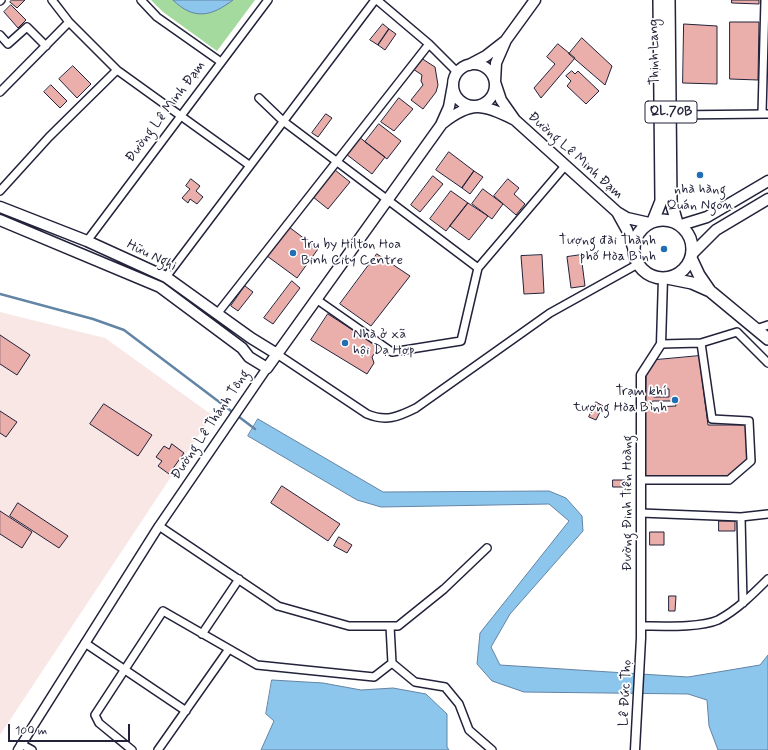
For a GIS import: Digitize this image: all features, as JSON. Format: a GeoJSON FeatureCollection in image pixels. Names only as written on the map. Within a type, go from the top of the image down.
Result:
{"type":"FeatureCollection","features":[{"type":"Feature","properties":{"kind":"main road"},"geometry":{"type":"LineString","coordinates":[[475,106],[488,101],[492,95],[495,82],[496,63],[506,40],[535,0]]}},
{"type":"Feature","properties":{"kind":"main road","name":"Thịnh Lang"},"geometry":{"type":"LineString","coordinates":[[651,222],[661,201],[659,0]]}},
{"type":"Feature","properties":{"kind":"main road","name":"Thịnh Lang"},"geometry":{"type":"LineString","coordinates":[[670,0],[671,202],[679,224]]}},
{"type":"Feature","properties":{"kind":"main road"},"geometry":{"type":"LineString","coordinates":[[506,40],[486,56],[457,72],[453,85],[457,98],[468,106],[495,110],[515,120]]}},
{"type":"Feature","properties":{"kind":"main road"},"geometry":{"type":"LineString","coordinates":[[469,65],[482,66],[492,75],[501,100],[515,120]]}},
{"type":"Feature","properties":{"kind":"main road","name":"Đường Lê Thánh Tông"},"geometry":{"type":"LineString","coordinates":[[267,368],[441,125],[449,106],[453,85]]}},
{"type":"Feature","properties":{"kind":"main road","name":"Đường Lê Thánh Tông"},"geometry":{"type":"LineString","coordinates":[[441,125],[457,112],[475,106]]}},
{"type":"Feature","properties":{"kind":"main road","name":"Đường Lê Minh Đạm"},"geometry":{"type":"LineString","coordinates":[[515,120],[617,212],[627,218],[651,222]]}},
{"type":"Feature","properties":{"kind":"main road"},"geometry":{"type":"LineString","coordinates":[[710,291],[692,283],[649,274],[638,264],[634,250],[638,235],[651,222],[665,220],[679,224],[707,217],[768,181]]}},
{"type":"Feature","properties":{"kind":"main road"},"geometry":{"type":"LineString","coordinates":[[665,277],[681,271],[691,256],[716,230],[768,199]]}},
{"type":"Feature","properties":{"kind":"main road","name":"Hữu Nghị"},"geometry":{"type":"LineString","coordinates":[[0,207],[87,240],[166,277],[217,314],[277,354]]}},
{"type":"Feature","properties":{"kind":"main road","name":"Đường Lê Minh Đạm"},"geometry":{"type":"LineString","coordinates":[[617,212],[628,230],[634,250]]}},
{"type":"Feature","properties":{"kind":"main road","name":"Hữu Nghị"},"geometry":{"type":"LineString","coordinates":[[0,220],[160,287],[242,348],[249,357],[267,368]]}},
{"type":"Feature","properties":{"kind":"main road"},"geometry":{"type":"LineString","coordinates":[[679,224],[690,238],[691,256],[699,276],[710,291],[768,339]]}},
{"type":"Feature","properties":{"kind":"main road"},"geometry":{"type":"LineString","coordinates":[[120,270],[125,258]]}},
{"type":"Feature","properties":{"kind":"street"},"geometry":{"type":"LineString","coordinates":[[52,0],[69,22],[117,70],[180,117],[249,165]]}},
{"type":"Feature","properties":{"kind":"street"},"geometry":{"type":"LineString","coordinates":[[141,0],[157,17],[221,62]]}},
{"type":"Feature","properties":{"kind":"street","name":"Đường Lê Minh Đạm"},"geometry":{"type":"LineString","coordinates":[[87,240],[268,0]]}},
{"type":"Feature","properties":{"kind":"street"},"geometry":{"type":"LineString","coordinates":[[166,277],[249,165],[376,0],[429,44],[457,72]]}},
{"type":"Feature","properties":{"kind":"street"},"geometry":{"type":"LineString","coordinates":[[387,0],[387,8]]}},
{"type":"Feature","properties":{"kind":"street"},"geometry":{"type":"LineString","coordinates":[[671,115],[765,114],[764,0]]}},
{"type":"Feature","properties":{"kind":"street"},"geometry":{"type":"LineString","coordinates":[[0,92],[69,22]]}},
{"type":"Feature","properties":{"kind":"street"},"geometry":{"type":"LineString","coordinates":[[0,35],[8,44],[27,27],[46,46]]}},
{"type":"Feature","properties":{"kind":"street"},"geometry":{"type":"LineString","coordinates":[[217,314],[429,44]]}},
{"type":"Feature","properties":{"kind":"street"},"geometry":{"type":"LineString","coordinates":[[0,191],[49,137],[117,70]]}},
{"type":"Feature","properties":{"kind":"street"},"geometry":{"type":"LineString","coordinates":[[259,98],[283,121],[478,268]]}},
{"type":"Feature","properties":{"kind":"street"},"geometry":{"type":"LineString","coordinates":[[316,299],[392,352],[461,342],[478,268],[565,166]]}},
{"type":"Feature","properties":{"kind":"street"},"geometry":{"type":"LineString","coordinates":[[277,354],[362,411],[378,419],[390,418],[416,408],[550,313],[638,264]]}},
{"type":"Feature","properties":{"kind":"street"},"geometry":{"type":"LineString","coordinates":[[665,277],[661,344],[701,342],[737,332],[768,363]]}},
{"type":"Feature","properties":{"kind":"street"},"geometry":{"type":"LineString","coordinates":[[756,329],[768,325]]}},
{"type":"Feature","properties":{"kind":"street"},"geometry":{"type":"LineString","coordinates":[[641,480],[729,480],[751,461],[749,421],[712,419],[701,342]]}},
{"type":"Feature","properties":{"kind":"street","name":"Đường Đinh Tiên Hoàng"},"geometry":{"type":"LineString","coordinates":[[641,638],[641,375],[661,344]]}},
{"type":"Feature","properties":{"kind":"street","name":"Đường Lê Thánh Tông"},"geometry":{"type":"LineString","coordinates":[[20,747],[159,526],[267,368]]}},
{"type":"Feature","properties":{"kind":"street"},"geometry":{"type":"LineString","coordinates":[[641,512],[742,517],[768,514]]}},
{"type":"Feature","properties":{"kind":"street"},"geometry":{"type":"LineString","coordinates":[[742,517],[743,603]]}},
{"type":"Feature","properties":{"kind":"street"},"geometry":{"type":"LineString","coordinates":[[159,526],[278,606],[349,626],[398,626],[439,594],[487,548]]}},
{"type":"Feature","properties":{"kind":"street"},"geometry":{"type":"LineString","coordinates":[[202,634],[239,579]]}},
{"type":"Feature","properties":{"kind":"street"},"geometry":{"type":"LineString","coordinates":[[641,626],[682,627],[717,620],[743,603],[768,579]]}},
{"type":"Feature","properties":{"kind":"street"},"geometry":{"type":"LineString","coordinates":[[132,750],[109,733],[95,718],[96,712],[163,611],[257,665],[374,677],[392,663]]}},
{"type":"Feature","properties":{"kind":"street"},"geometry":{"type":"LineString","coordinates":[[390,626],[392,663],[415,682],[445,687],[459,704],[469,730],[492,750]]}},
{"type":"Feature","properties":{"kind":"street","name":"Lê Đức Thọ"},"geometry":{"type":"LineString","coordinates":[[635,750],[641,638]]}},
{"type":"Feature","properties":{"kind":"street"},"geometry":{"type":"LineString","coordinates":[[85,643],[186,711]]}},
{"type":"Feature","properties":{"kind":"street"},"geometry":{"type":"LineString","coordinates":[[158,750],[229,650]]}},
{"type":"Feature","properties":{"kind":"street"},"geometry":{"type":"LineString","coordinates":[[20,747],[32,750]]}},
{"type":"Feature","properties":{"kind":"shaded area"},"geometry":{"type":"Polygon","coordinates":[[[0,312],[105,338],[212,415],[0,735],[0,312]]]}},
{"type":"Feature","properties":{"kind":"green space"},"geometry":{"type":"Polygon","coordinates":[[[151,0],[255,0],[217,51],[163,12],[151,0]]]}},
{"type":"Feature","properties":{"kind":"water"},"geometry":{"type":"Polygon","coordinates":[[[173,0],[233,0],[218,10],[203,14],[188,11],[173,0]]]}},
{"type":"Feature","properties":{"kind":"water"},"geometry":{"type":"Polygon","coordinates":[[[258,419],[383,492],[549,491],[566,498],[582,516],[583,531],[510,614],[491,647],[500,665],[688,677],[760,665],[768,655],[768,750],[718,750],[709,726],[707,700],[688,694],[524,692],[492,681],[477,664],[480,633],[569,521],[549,504],[381,507],[357,500],[248,436],[258,419]]]}},
{"type":"Feature","properties":{"kind":"water"},"geometry":{"type":"Polygon","coordinates":[[[272,680],[323,683],[361,690],[393,688],[426,694],[447,714],[447,747],[449,750],[261,750],[274,721],[266,714],[272,680]]]}},
{"type":"Feature","properties":{"kind":"building"},"geometry":{"type":"Polygon","coordinates":[[[12,0],[25,0],[17,8],[10,2],[12,0]]]}},
{"type":"Feature","properties":{"kind":"building"},"geometry":{"type":"Polygon","coordinates":[[[732,0],[759,0],[759,4],[732,3],[732,0]]]}},
{"type":"Feature","properties":{"kind":"building"},"geometry":{"type":"Polygon","coordinates":[[[11,5],[26,20],[18,28],[4,12],[11,5]]]}},
{"type":"Feature","properties":{"kind":"building"},"geometry":{"type":"Polygon","coordinates":[[[730,22],[759,22],[758,80],[730,79],[730,22]]]}},
{"type":"Feature","properties":{"kind":"building"},"geometry":{"type":"Polygon","coordinates":[[[383,24],[389,29],[378,45],[370,40],[383,24]]]}},
{"type":"Feature","properties":{"kind":"building"},"geometry":{"type":"Polygon","coordinates":[[[684,24],[717,26],[717,84],[683,83],[684,24]]]}},
{"type":"Feature","properties":{"kind":"building"},"geometry":{"type":"Polygon","coordinates":[[[389,29],[396,34],[385,50],[378,45],[389,29]]]}},
{"type":"Feature","properties":{"kind":"building"},"geometry":{"type":"Polygon","coordinates":[[[582,38],[612,66],[605,85],[569,54],[582,38]]]}},
{"type":"Feature","properties":{"kind":"building"},"geometry":{"type":"Polygon","coordinates":[[[558,44],[575,58],[541,98],[534,88],[555,64],[547,57],[558,44]]]}},
{"type":"Feature","properties":{"kind":"building"},"geometry":{"type":"Polygon","coordinates":[[[421,58],[435,67],[438,85],[436,92],[423,109],[411,100],[423,85],[421,81],[422,75],[413,69],[421,58]]]}},
{"type":"Feature","properties":{"kind":"building"},"geometry":{"type":"Polygon","coordinates":[[[73,66],[91,84],[77,98],[59,79],[73,66]]]}},
{"type":"Feature","properties":{"kind":"building"},"geometry":{"type":"Polygon","coordinates":[[[572,71],[575,74],[578,71],[599,91],[586,104],[567,86],[571,81],[566,76],[572,71]]]}},
{"type":"Feature","properties":{"kind":"building"},"geometry":{"type":"Polygon","coordinates":[[[51,85],[67,101],[60,108],[44,92],[51,85]]]}},
{"type":"Feature","properties":{"kind":"building"},"geometry":{"type":"Polygon","coordinates":[[[399,98],[413,109],[394,131],[381,122],[399,98]]]}},
{"type":"Feature","properties":{"kind":"building"},"geometry":{"type":"Polygon","coordinates":[[[326,114],[332,118],[318,137],[312,133],[326,114]]]}},
{"type":"Feature","properties":{"kind":"building"},"geometry":{"type":"Polygon","coordinates":[[[379,124],[401,141],[387,159],[365,142],[379,124]]]}},
{"type":"Feature","properties":{"kind":"building"},"geometry":{"type":"Polygon","coordinates":[[[359,137],[385,157],[372,174],[346,154],[359,137]]]}},
{"type":"Feature","properties":{"kind":"building"},"geometry":{"type":"Polygon","coordinates":[[[449,152],[474,171],[462,188],[436,170],[449,152]]]}},
{"type":"Feature","properties":{"kind":"building"},"geometry":{"type":"Polygon","coordinates":[[[335,170],[350,182],[328,209],[313,197],[335,170]]]}},
{"type":"Feature","properties":{"kind":"building"},"geometry":{"type":"Polygon","coordinates":[[[474,171],[483,177],[470,194],[462,188],[474,171]]]}},
{"type":"Feature","properties":{"kind":"building"},"geometry":{"type":"Polygon","coordinates":[[[433,176],[443,184],[420,212],[411,205],[433,176]]]}},
{"type":"Feature","properties":{"kind":"building"},"geometry":{"type":"Polygon","coordinates":[[[191,179],[200,186],[196,191],[203,197],[197,204],[190,199],[188,203],[182,198],[190,189],[186,186],[191,179]]]}},
{"type":"Feature","properties":{"kind":"building"},"geometry":{"type":"Polygon","coordinates":[[[508,179],[519,188],[514,194],[525,204],[516,215],[494,196],[508,179]]]}},
{"type":"Feature","properties":{"kind":"building"},"geometry":{"type":"Polygon","coordinates":[[[483,189],[503,204],[492,219],[472,204],[483,189]]]}},
{"type":"Feature","properties":{"kind":"building"},"geometry":{"type":"Polygon","coordinates":[[[451,191],[468,203],[446,231],[430,219],[451,191]]]}},
{"type":"Feature","properties":{"kind":"building"},"geometry":{"type":"Polygon","coordinates":[[[468,203],[488,216],[469,240],[450,226],[468,203]]]}},
{"type":"Feature","properties":{"kind":"building","name":"Tru by Hilton Hoa Binh City Centre"},"geometry":{"type":"Polygon","coordinates":[[[289,227],[318,249],[297,278],[267,256],[289,227]]]}},
{"type":"Feature","properties":{"kind":"building"},"geometry":{"type":"Polygon","coordinates":[[[377,254],[410,276],[371,326],[340,304],[377,254]]]}},
{"type":"Feature","properties":{"kind":"building"},"geometry":{"type":"Polygon","coordinates":[[[542,255],[544,293],[524,294],[521,256],[542,255]]]}},
{"type":"Feature","properties":{"kind":"building"},"geometry":{"type":"Polygon","coordinates":[[[581,255],[585,286],[571,288],[567,257],[581,255]]]}},
{"type":"Feature","properties":{"kind":"building"},"geometry":{"type":"Polygon","coordinates":[[[292,281],[300,288],[273,324],[264,318],[292,281]]]}},
{"type":"Feature","properties":{"kind":"building"},"geometry":{"type":"Polygon","coordinates":[[[245,286],[253,292],[238,311],[231,306],[245,286]]]}},
{"type":"Feature","properties":{"kind":"building","name":"Nhà ở xã hội Dạ Hợp"},"geometry":{"type":"Polygon","coordinates":[[[328,314],[379,347],[372,357],[374,363],[367,374],[311,340],[328,314]]]}},
{"type":"Feature","properties":{"kind":"building"},"geometry":{"type":"Polygon","coordinates":[[[0,335],[30,355],[17,375],[0,364],[0,335]]]}},
{"type":"Feature","properties":{"kind":"building","name":"Trạm khí tượng Hòa Bình"},"geometry":{"type":"Polygon","coordinates":[[[699,356],[708,425],[746,425],[748,459],[727,477],[644,477],[646,374],[655,360],[699,356]]]}},
{"type":"Feature","properties":{"kind":"building"},"geometry":{"type":"Polygon","coordinates":[[[654,388],[669,389],[669,397],[654,397],[654,388]]]}},
{"type":"Feature","properties":{"kind":"building"},"geometry":{"type":"Polygon","coordinates":[[[653,401],[675,401],[676,406],[653,407],[653,401]]]}},
{"type":"Feature","properties":{"kind":"building"},"geometry":{"type":"Polygon","coordinates":[[[596,402],[603,406],[596,420],[589,417],[596,402]]]}},
{"type":"Feature","properties":{"kind":"building"},"geometry":{"type":"Polygon","coordinates":[[[104,404],[152,435],[138,456],[90,424],[104,404]]]}},
{"type":"Feature","properties":{"kind":"building"},"geometry":{"type":"Polygon","coordinates":[[[0,411],[17,422],[6,437],[0,433],[0,411]]]}},
{"type":"Feature","properties":{"kind":"building"},"geometry":{"type":"Polygon","coordinates":[[[172,444],[184,453],[169,474],[158,466],[162,461],[156,457],[164,446],[169,449],[172,444]]]}},
{"type":"Feature","properties":{"kind":"building"},"geometry":{"type":"Polygon","coordinates":[[[613,480],[631,480],[631,487],[613,487],[613,480]]]}},
{"type":"Feature","properties":{"kind":"building"},"geometry":{"type":"Polygon","coordinates":[[[282,486],[340,524],[328,541],[271,503],[282,486]]]}},
{"type":"Feature","properties":{"kind":"building"},"geometry":{"type":"Polygon","coordinates":[[[18,503],[68,536],[59,548],[10,516],[18,503]]]}},
{"type":"Feature","properties":{"kind":"building"},"geometry":{"type":"Polygon","coordinates":[[[0,511],[32,532],[22,548],[0,534],[0,511]]]}},
{"type":"Feature","properties":{"kind":"building"},"geometry":{"type":"Polygon","coordinates":[[[719,521],[735,521],[735,531],[719,531],[719,521]]]}},
{"type":"Feature","properties":{"kind":"building"},"geometry":{"type":"Polygon","coordinates":[[[650,532],[664,532],[664,545],[650,545],[650,532]]]}},
{"type":"Feature","properties":{"kind":"building"},"geometry":{"type":"Polygon","coordinates":[[[339,537],[352,545],[347,553],[334,546],[339,537]]]}},
{"type":"Feature","properties":{"kind":"building"},"geometry":{"type":"Polygon","coordinates":[[[669,596],[676,596],[675,611],[669,611],[669,596]]]}},
{"type":"Feature","properties":{"kind":"waterway"},"geometry":{"type":"LineString","coordinates":[[0,294],[93,319],[124,330],[255,429]]}},
{"type":"Feature","properties":{"kind":"place","name":"nhà hàng Quán Ngon"},"geometry":{"type":"Point","coordinates":[700,175]}},
{"type":"Feature","properties":{"kind":"place","name":"Tượng đài Thành phố Hòa Bình"},"geometry":{"type":"Point","coordinates":[664,249]}},
{"type":"Feature","properties":{"kind":"place","name":"Tru by Hilton Hoa Binh City Centre"},"geometry":{"type":"Point","coordinates":[293,253]}},
{"type":"Feature","properties":{"kind":"place","name":"Nhà ở xã hội Dạ Hợp"},"geometry":{"type":"Point","coordinates":[345,343]}},
{"type":"Feature","properties":{"kind":"place","name":"Trạm khí tượng Hòa Bình"},"geometry":{"type":"Point","coordinates":[675,400]}}]}
